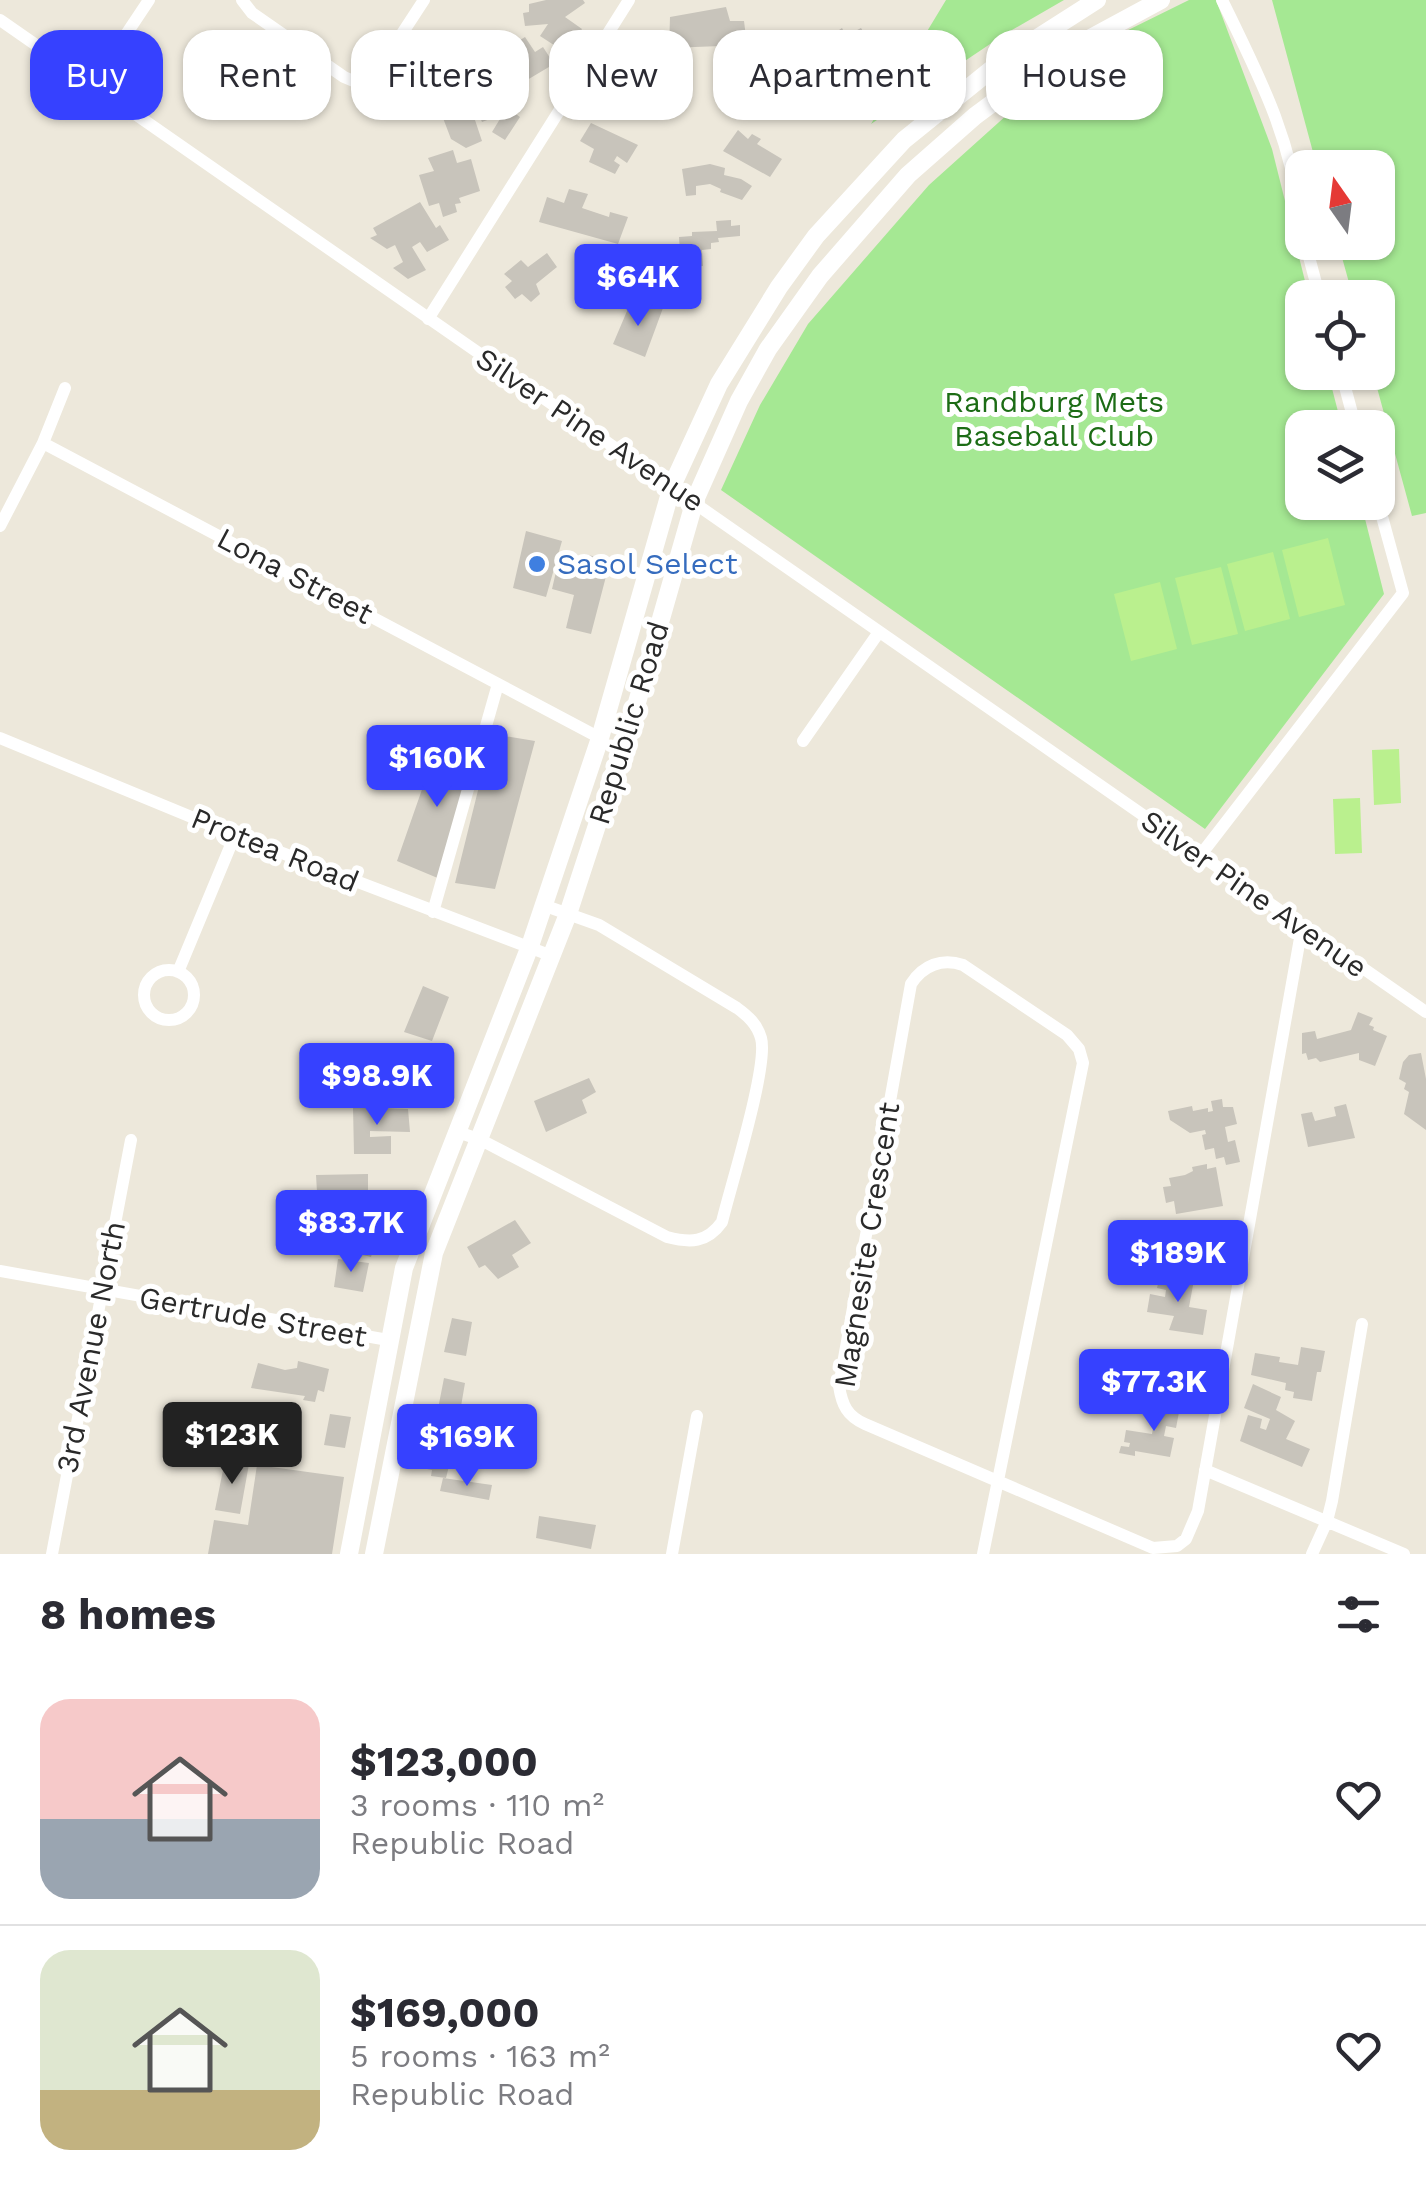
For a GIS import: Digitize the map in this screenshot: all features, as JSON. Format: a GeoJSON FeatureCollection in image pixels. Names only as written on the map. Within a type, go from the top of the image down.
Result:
{"type":"FeatureCollection","features":[{"type":"Feature","properties":{"kind":"main road","name":"Republic Road"},"geometry":{"type":"LineString","coordinates":[[349,1554],[404,1268],[530,946],[600,738],[672,486],[735,356],[816,236],[904,140],[952,99],[1018,50],[1097,0]]}},
{"type":"Feature","properties":{"kind":"main road","name":"Republic Road"},"geometry":{"type":"LineString","coordinates":[[374,1554],[428,1275],[568,914],[636,706],[694,500],[739,401],[768,349],[820,276],[882,202],[930,155],[1052,59],[1160,0]]}},
{"type":"Feature","properties":{"kind":"street"},"geometry":{"type":"LineString","coordinates":[[129,30],[149,0]]}},
{"type":"Feature","properties":{"kind":"street"},"geometry":{"type":"LineString","coordinates":[[242,0],[252,13],[344,77],[364,86],[374,78],[424,0]]}},
{"type":"Feature","properties":{"kind":"street"},"geometry":{"type":"LineString","coordinates":[[428,320],[629,0]]}},
{"type":"Feature","properties":{"kind":"street"},"geometry":{"type":"LineString","coordinates":[[1222,0],[1278,117],[1288,150]]}},
{"type":"Feature","properties":{"kind":"street","name":"Silver Pine Avenue"},"geometry":{"type":"LineString","coordinates":[[0,20],[30,41]]}},
{"type":"Feature","properties":{"kind":"street","name":"Silver Pine Avenue"},"geometry":{"type":"LineString","coordinates":[[144,120],[1426,1012]]}},
{"type":"Feature","properties":{"kind":"street"},"geometry":{"type":"LineString","coordinates":[[0,526],[65,388]]}},
{"type":"Feature","properties":{"kind":"street","name":"Lona Street"},"geometry":{"type":"LineString","coordinates":[[42,443],[600,738]]}},
{"type":"Feature","properties":{"kind":"street"},"geometry":{"type":"LineString","coordinates":[[1200,857],[1404,594],[1383,520]]}},
{"type":"Feature","properties":{"kind":"street"},"geometry":{"type":"LineString","coordinates":[[803,740],[878,632]]}},
{"type":"Feature","properties":{"kind":"street"},"geometry":{"type":"LineString","coordinates":[[434,912],[498,684]]}},
{"type":"Feature","properties":{"kind":"street","name":"Protea Road"},"geometry":{"type":"LineString","coordinates":[[0,738],[552,956]]}},
{"type":"Feature","properties":{"kind":"street"},"geometry":{"type":"LineString","coordinates":[[178,972],[236,834]]}},
{"type":"Feature","properties":{"kind":"street"},"geometry":{"type":"LineString","coordinates":[[456,1131],[481,1140],[667,1237],[698,1240],[715,1232],[722,1222],[761,1067],[762,1040],[756,1026],[737,1008],[599,925],[543,905]]}},
{"type":"Feature","properties":{"kind":"street","name":"Magnesite Crescent"},"geometry":{"type":"LineString","coordinates":[[996,1479],[1084,1064],[1079,1049],[1067,1035],[963,965],[931,965],[911,984],[839,1386],[845,1409],[853,1418],[1137,1544],[1166,1549],[1178,1546],[1194,1527],[1302,927]]}},
{"type":"Feature","properties":{"kind":"street"},"geometry":{"type":"LineString","coordinates":[[178,972],[192,988],[190,1008],[173,1020],[159,1018],[148,1010],[144,989],[158,973],[178,972]]}},
{"type":"Feature","properties":{"kind":"street","name":"3rd Avenue North"},"geometry":{"type":"LineString","coordinates":[[52,1554],[131,1140]]}},
{"type":"Feature","properties":{"kind":"street","name":"Gertrude Street"},"geometry":{"type":"LineString","coordinates":[[0,1271],[388,1340]]}},
{"type":"Feature","properties":{"kind":"street"},"geometry":{"type":"LineString","coordinates":[[1312,1554],[1327,1521],[1362,1324]]}},
{"type":"Feature","properties":{"kind":"street"},"geometry":{"type":"LineString","coordinates":[[672,1554],[697,1416]]}},
{"type":"Feature","properties":{"kind":"street"},"geometry":{"type":"LineString","coordinates":[[1205,1470],[1404,1554]]}},
{"type":"Feature","properties":{"kind":"street"},"geometry":{"type":"LineString","coordinates":[[983,1554],[996,1479]]}},
{"type":"Feature","properties":{"kind":"green space"},"geometry":{"type":"Polygon","coordinates":[[[946,0],[1064,0],[1012,30],[986,30],[986,47],[966,60],[966,30],[928,30],[946,0]]]}},
{"type":"Feature","properties":{"kind":"green space","name":"Randburg Mets Baseball Club"},"geometry":{"type":"Polygon","coordinates":[[[1189,0],[1216,0],[1272,149],[1285,201],[1285,260],[1300,260],[1305,280],[1285,280],[1285,390],[1332,390],[1338,410],[1285,410],[1285,520],[1365,520],[1384,594],[1205,829],[721,490],[760,405],[808,324],[929,185],[1001,120],[1163,120],[1163,30],[1128,30],[1189,0]]]}},
{"type":"Feature","properties":{"kind":"green space"},"geometry":{"type":"Polygon","coordinates":[[[1272,0],[1426,0],[1426,513],[1412,516],[1395,454],[1395,410],[1383,410],[1378,390],[1395,390],[1395,280],[1348,280],[1343,260],[1395,260],[1395,150],[1312,150],[1272,0]]]}},
{"type":"Feature","properties":{"kind":"green space"},"geometry":{"type":"Polygon","coordinates":[[[1328,538],[1345,605],[1299,617],[1282,550],[1328,538]]]}},
{"type":"Feature","properties":{"kind":"green space"},"geometry":{"type":"Polygon","coordinates":[[[1273,552],[1290,619],[1245,631],[1227,564],[1273,552]]]}},
{"type":"Feature","properties":{"kind":"green space"},"geometry":{"type":"Polygon","coordinates":[[[1221,567],[1238,634],[1192,645],[1175,578],[1221,567]]]}},
{"type":"Feature","properties":{"kind":"green space"},"geometry":{"type":"Polygon","coordinates":[[[1160,582],[1177,649],[1131,661],[1114,594],[1160,582]]]}},
{"type":"Feature","properties":{"kind":"green space"},"geometry":{"type":"Polygon","coordinates":[[[1399,749],[1401,803],[1374,805],[1372,750],[1399,749]]]}},
{"type":"Feature","properties":{"kind":"green space"},"geometry":{"type":"Polygon","coordinates":[[[1360,798],[1362,853],[1335,854],[1333,799],[1360,798]]]}},
{"type":"Feature","properties":{"kind":"building"},"geometry":{"type":"Polygon","coordinates":[[[583,0],[585,3],[565,17],[582,29],[549,30],[549,42],[540,36],[548,24],[525,26],[523,13],[529,12],[529,4],[583,0]]]}},
{"type":"Feature","properties":{"kind":"building"},"geometry":{"type":"Polygon","coordinates":[[[726,7],[730,21],[744,21],[745,30],[713,30],[713,46],[693,47],[693,30],[670,30],[670,17],[726,7]]]}},
{"type":"Feature","properties":{"kind":"building"},"geometry":{"type":"Polygon","coordinates":[[[529,43],[535,52],[543,47],[549,56],[549,67],[529,79],[529,43]]]}},
{"type":"Feature","properties":{"kind":"building"},"geometry":{"type":"Polygon","coordinates":[[[444,120],[475,120],[482,141],[466,148],[451,139],[444,120]]]}},
{"type":"Feature","properties":{"kind":"building"},"geometry":{"type":"Polygon","coordinates":[[[499,120],[518,120],[505,140],[492,132],[499,120]]]}},
{"type":"Feature","properties":{"kind":"building"},"geometry":{"type":"Polygon","coordinates":[[[591,123],[638,145],[627,163],[617,156],[614,161],[620,165],[615,174],[589,162],[594,149],[580,141],[591,123]]]}},
{"type":"Feature","properties":{"kind":"building"},"geometry":{"type":"Polygon","coordinates":[[[738,130],[748,139],[752,134],[761,139],[757,144],[782,159],[770,177],[723,151],[738,130]]]}},
{"type":"Feature","properties":{"kind":"building"},"geometry":{"type":"Polygon","coordinates":[[[453,150],[457,163],[471,159],[480,191],[459,198],[461,203],[455,204],[457,212],[443,217],[439,203],[429,206],[419,175],[434,171],[428,158],[453,150]]]}},
{"type":"Feature","properties":{"kind":"building"},"geometry":{"type":"Polygon","coordinates":[[[710,164],[725,168],[724,175],[752,186],[742,200],[710,184],[696,186],[696,195],[686,196],[682,169],[710,164]]]}},
{"type":"Feature","properties":{"kind":"building"},"geometry":{"type":"Polygon","coordinates":[[[569,189],[588,194],[582,208],[609,217],[610,212],[628,217],[618,244],[539,222],[547,197],[564,203],[569,189]]]}},
{"type":"Feature","properties":{"kind":"building"},"geometry":{"type":"Polygon","coordinates":[[[420,202],[436,228],[440,225],[449,240],[427,252],[420,242],[412,247],[426,270],[408,279],[393,268],[403,262],[395,245],[387,249],[370,238],[377,235],[373,228],[420,202]]]}},
{"type":"Feature","properties":{"kind":"building"},"geometry":{"type":"Polygon","coordinates":[[[731,220],[731,226],[740,225],[740,236],[718,238],[719,242],[711,243],[711,249],[702,250],[703,266],[681,267],[679,237],[717,231],[716,221],[731,220]]]}},
{"type":"Feature","properties":{"kind":"building"},"geometry":{"type":"Polygon","coordinates":[[[547,253],[557,267],[536,284],[540,294],[531,302],[522,294],[515,299],[505,287],[512,281],[504,274],[521,260],[528,267],[547,253]]]}},
{"type":"Feature","properties":{"kind":"building"},"geometry":{"type":"Polygon","coordinates":[[[630,304],[663,308],[645,357],[613,344],[630,304]]]}},
{"type":"Feature","properties":{"kind":"building","name":"Sasol Select"},"geometry":{"type":"Polygon","coordinates":[[[526,531],[562,541],[546,597],[513,588],[526,531]]]}},
{"type":"Feature","properties":{"kind":"building"},"geometry":{"type":"Polygon","coordinates":[[[585,554],[610,561],[591,634],[566,628],[574,595],[552,589],[558,563],[581,569],[585,554]]]}},
{"type":"Feature","properties":{"kind":"building"},"geometry":{"type":"Polygon","coordinates":[[[492,734],[535,741],[495,889],[455,883],[492,734]]]}},
{"type":"Feature","properties":{"kind":"building"},"geometry":{"type":"Polygon","coordinates":[[[441,735],[474,756],[440,879],[397,861],[441,735]]]}},
{"type":"Feature","properties":{"kind":"building"},"geometry":{"type":"Polygon","coordinates":[[[423,986],[449,997],[432,1041],[404,1032],[423,986]]]}},
{"type":"Feature","properties":{"kind":"building"},"geometry":{"type":"Polygon","coordinates":[[[1358,1012],[1373,1018],[1369,1025],[1387,1036],[1375,1066],[1359,1060],[1359,1053],[1320,1062],[1316,1058],[1308,1060],[1306,1053],[1302,1054],[1302,1033],[1315,1031],[1317,1039],[1351,1030],[1358,1012]]]}},
{"type":"Feature","properties":{"kind":"building"},"geometry":{"type":"Polygon","coordinates":[[[1421,1053],[1426,1079],[1426,1130],[1404,1114],[1409,1092],[1404,1089],[1406,1083],[1399,1079],[1403,1062],[1409,1055],[1421,1053]]]}},
{"type":"Feature","properties":{"kind":"building"},"geometry":{"type":"Polygon","coordinates":[[[589,1078],[596,1092],[582,1100],[587,1113],[546,1132],[534,1101],[589,1078]]]}},
{"type":"Feature","properties":{"kind":"building"},"geometry":{"type":"Polygon","coordinates":[[[1222,1099],[1223,1107],[1233,1107],[1237,1124],[1225,1127],[1228,1142],[1235,1140],[1240,1162],[1226,1165],[1224,1157],[1216,1159],[1214,1148],[1205,1150],[1205,1130],[1190,1133],[1170,1120],[1168,1111],[1192,1106],[1193,1111],[1213,1111],[1211,1101],[1222,1099]]]}},
{"type":"Feature","properties":{"kind":"building"},"geometry":{"type":"Polygon","coordinates":[[[1346,1104],[1355,1138],[1308,1147],[1301,1114],[1312,1112],[1315,1121],[1336,1116],[1334,1107],[1346,1104]]]}},
{"type":"Feature","properties":{"kind":"building"},"geometry":{"type":"Polygon","coordinates":[[[353,1107],[408,1109],[410,1132],[370,1131],[370,1137],[391,1136],[391,1154],[354,1154],[353,1107]]]}},
{"type":"Feature","properties":{"kind":"building"},"geometry":{"type":"Polygon","coordinates":[[[1207,1164],[1207,1169],[1216,1167],[1223,1206],[1176,1214],[1174,1201],[1166,1203],[1163,1187],[1171,1186],[1169,1178],[1207,1164]]]}},
{"type":"Feature","properties":{"kind":"building"},"geometry":{"type":"Polygon","coordinates":[[[368,1174],[368,1191],[353,1190],[353,1211],[324,1211],[324,1192],[317,1192],[316,1175],[368,1174]]]}},
{"type":"Feature","properties":{"kind":"building"},"geometry":{"type":"Polygon","coordinates":[[[515,1220],[531,1243],[512,1255],[519,1267],[498,1279],[485,1265],[479,1268],[467,1247],[515,1220]]]}},
{"type":"Feature","properties":{"kind":"building"},"geometry":{"type":"Polygon","coordinates":[[[1158,1231],[1215,1240],[1211,1260],[1201,1258],[1199,1271],[1178,1268],[1180,1255],[1155,1251],[1158,1231]]]}},
{"type":"Feature","properties":{"kind":"building"},"geometry":{"type":"Polygon","coordinates":[[[349,1233],[376,1240],[371,1257],[342,1250],[349,1233]]]}},
{"type":"Feature","properties":{"kind":"building"},"geometry":{"type":"Polygon","coordinates":[[[338,1259],[369,1263],[363,1292],[334,1287],[338,1259]]]}},
{"type":"Feature","properties":{"kind":"building"},"geometry":{"type":"Polygon","coordinates":[[[1160,1275],[1194,1280],[1189,1307],[1207,1310],[1203,1335],[1169,1330],[1174,1316],[1147,1312],[1150,1294],[1165,1297],[1166,1290],[1157,1288],[1160,1275]]]}},
{"type":"Feature","properties":{"kind":"building"},"geometry":{"type":"Polygon","coordinates":[[[452,1318],[472,1322],[466,1356],[444,1352],[452,1318]]]}},
{"type":"Feature","properties":{"kind":"building"},"geometry":{"type":"Polygon","coordinates":[[[1301,1347],[1325,1351],[1312,1401],[1293,1398],[1294,1392],[1285,1390],[1286,1383],[1251,1375],[1255,1353],[1298,1365],[1301,1347]]]}},
{"type":"Feature","properties":{"kind":"building"},"geometry":{"type":"Polygon","coordinates":[[[298,1361],[329,1369],[324,1392],[318,1390],[315,1402],[303,1400],[305,1396],[251,1388],[258,1363],[285,1370],[297,1368],[298,1361]]]}},
{"type":"Feature","properties":{"kind":"building"},"geometry":{"type":"Polygon","coordinates":[[[1144,1364],[1165,1369],[1167,1364],[1202,1372],[1199,1399],[1131,1386],[1135,1370],[1142,1372],[1144,1364]]]}},
{"type":"Feature","properties":{"kind":"building"},"geometry":{"type":"Polygon","coordinates":[[[444,1378],[465,1383],[459,1418],[437,1414],[444,1378]]]}},
{"type":"Feature","properties":{"kind":"building"},"geometry":{"type":"Polygon","coordinates":[[[1253,1384],[1281,1397],[1276,1410],[1295,1421],[1286,1439],[1310,1449],[1302,1467],[1240,1441],[1248,1415],[1262,1419],[1260,1428],[1266,1430],[1270,1419],[1244,1408],[1253,1384]]]}},
{"type":"Feature","properties":{"kind":"building"},"geometry":{"type":"Polygon","coordinates":[[[1157,1403],[1180,1407],[1176,1428],[1166,1426],[1164,1436],[1174,1438],[1170,1457],[1135,1451],[1135,1456],[1119,1453],[1121,1446],[1129,1447],[1130,1443],[1124,1442],[1126,1430],[1152,1434],[1157,1403]]]}},
{"type":"Feature","properties":{"kind":"building"},"geometry":{"type":"Polygon","coordinates":[[[330,1414],[351,1417],[345,1448],[324,1445],[330,1414]]]}},
{"type":"Feature","properties":{"kind":"building"},"geometry":{"type":"Polygon","coordinates":[[[429,1435],[446,1439],[444,1452],[452,1454],[446,1478],[431,1476],[432,1470],[422,1468],[429,1435]]]}},
{"type":"Feature","properties":{"kind":"building"},"geometry":{"type":"Polygon","coordinates":[[[225,1460],[249,1464],[240,1514],[215,1510],[225,1460]]]}},
{"type":"Feature","properties":{"kind":"building"},"geometry":{"type":"Polygon","coordinates":[[[257,1465],[344,1477],[332,1554],[208,1554],[214,1520],[248,1525],[257,1465]]]}},
{"type":"Feature","properties":{"kind":"building"},"geometry":{"type":"Polygon","coordinates":[[[443,1478],[492,1485],[489,1500],[440,1491],[443,1478]]]}},
{"type":"Feature","properties":{"kind":"building"},"geometry":{"type":"Polygon","coordinates":[[[539,1516],[596,1525],[591,1549],[536,1538],[539,1516]]]}},
{"type":"Feature","properties":{"kind":"place","name":"Sasol Select"},"geometry":{"type":"Point","coordinates":[537,564]}}]}
